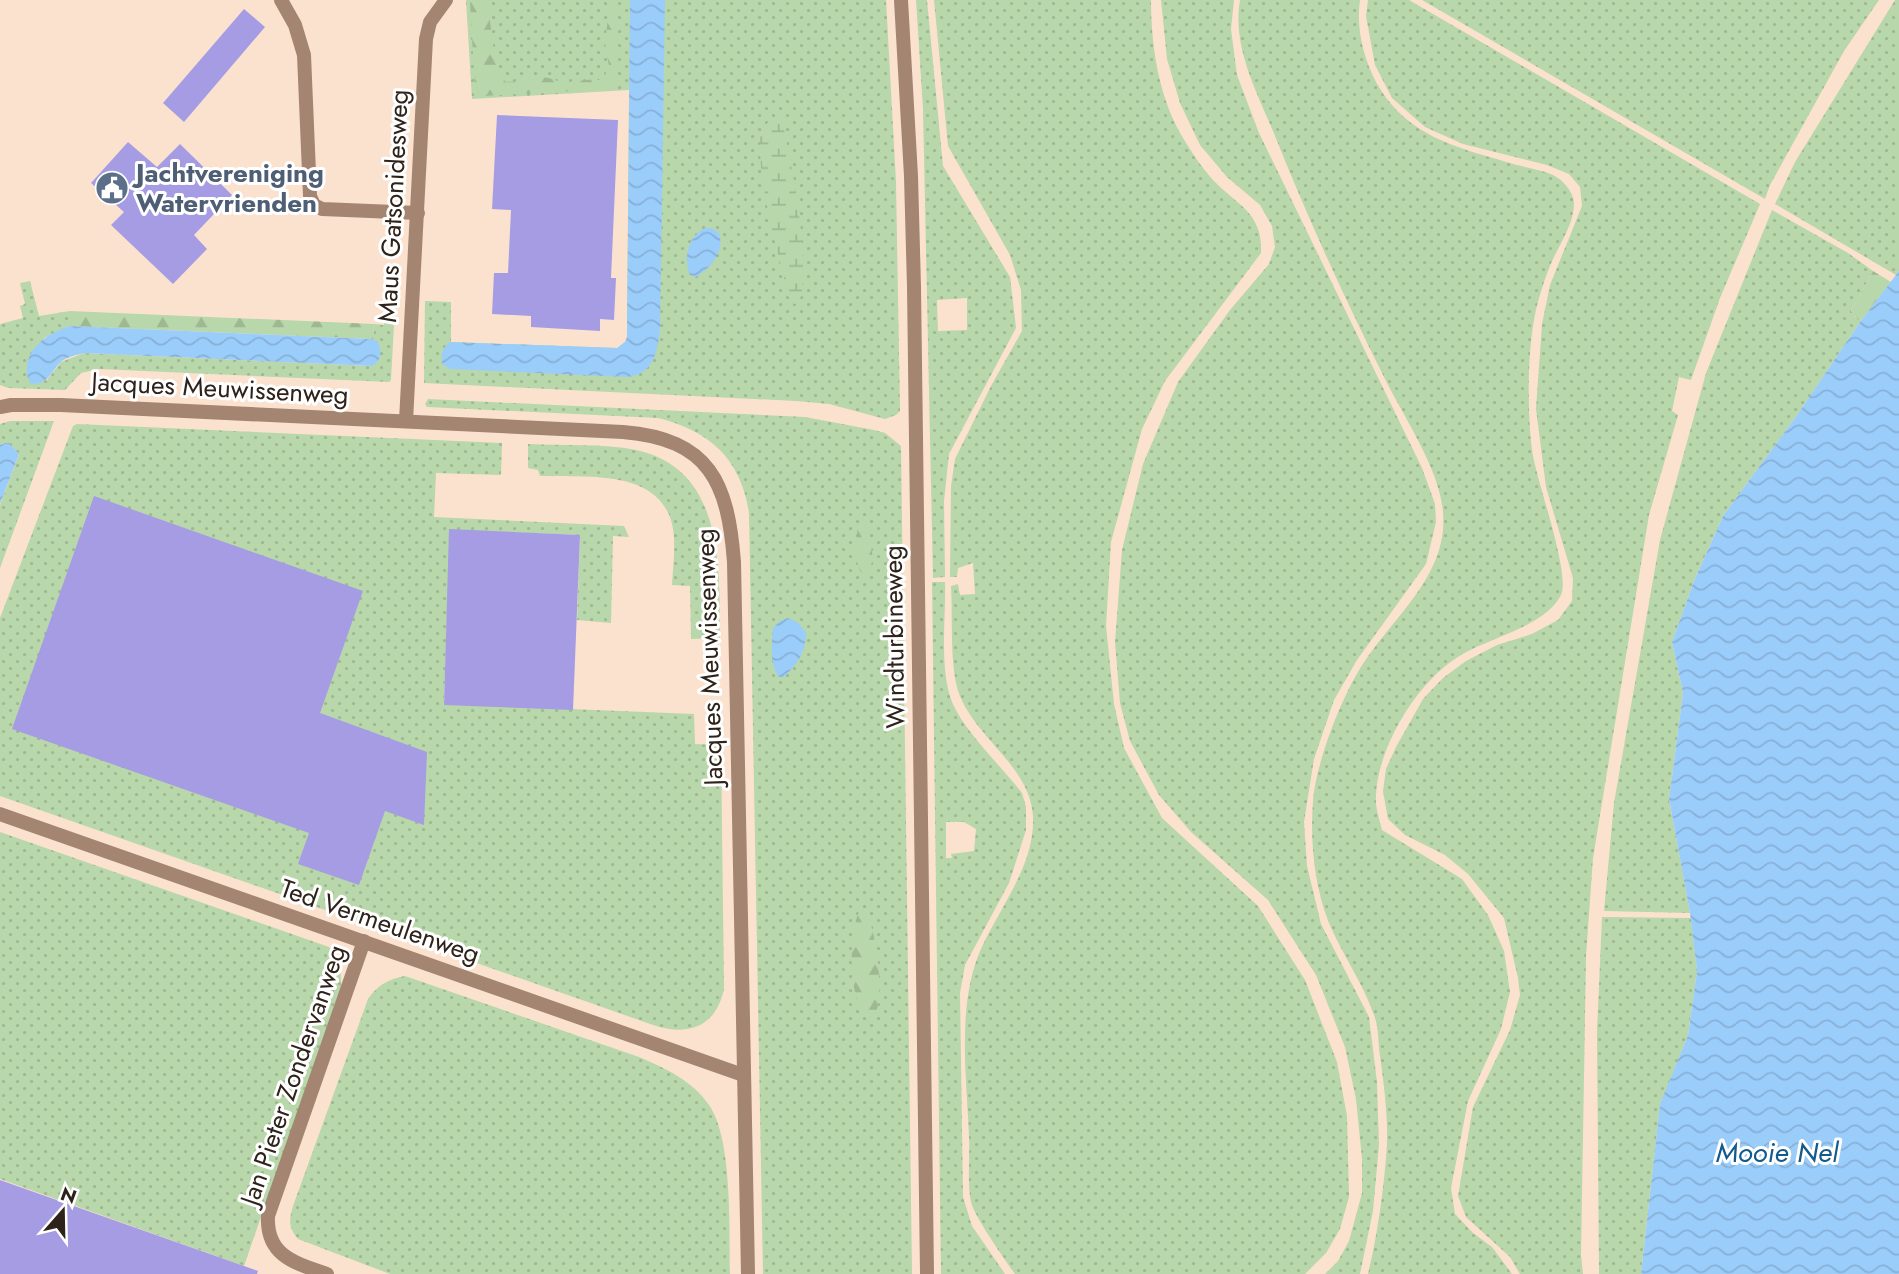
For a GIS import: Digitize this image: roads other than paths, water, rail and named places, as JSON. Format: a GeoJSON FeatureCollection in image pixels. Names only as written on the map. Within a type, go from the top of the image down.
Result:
{"type":"FeatureCollection","features":[{"type":"Feature","properties":{"kind":"street"},"geometry":{"type":"LineString","coordinates":[[281,0],[295,25],[304,55],[310,196],[314,205],[322,209],[418,213]]}},
{"type":"Feature","properties":{"kind":"street","name":"Maus Gatsonidesweg"},"geometry":{"type":"LineString","coordinates":[[406,421],[426,39],[429,22],[446,0]]}},
{"type":"Feature","properties":{"kind":"street","name":"Windturbineweg"},"geometry":{"type":"LineString","coordinates":[[901,0],[914,287],[927,1274]]}},
{"type":"Feature","properties":{"kind":"street","name":"Jacques Meuwissenweg"},"geometry":{"type":"LineString","coordinates":[[0,407],[61,405],[645,433],[679,444],[706,466],[718,482],[725,498],[731,523],[734,562],[748,1274]]}},
{"type":"Feature","properties":{"kind":"street","name":"Ted Vermeulenweg"},"geometry":{"type":"LineString","coordinates":[[0,814],[743,1075]]}},
{"type":"Feature","properties":{"kind":"street","name":"Jan Pieter Zondervanweg"},"geometry":{"type":"LineString","coordinates":[[327,1274],[284,1257],[273,1244],[268,1231],[268,1216],[364,941]]}},
{"type":"Feature","properties":{"kind":"water"},"geometry":{"type":"Polygon","coordinates":[[[630,0],[665,0],[660,330],[652,362],[642,372],[626,377],[450,369],[442,364],[442,357],[450,342],[617,348],[625,342],[630,0]]]}},
{"type":"Feature","properties":{"kind":"water"},"geometry":{"type":"Polygon","coordinates":[[[705,228],[712,228],[719,233],[720,246],[711,264],[696,277],[690,275],[688,268],[688,248],[694,236],[705,228]]]}},
{"type":"Feature","properties":{"kind":"water","name":"Mooie Nel"},"geometry":{"type":"Polygon","coordinates":[[[1899,271],[1899,1274],[1641,1274],[1660,1104],[1688,1035],[1697,971],[1690,913],[1669,799],[1683,693],[1672,642],[1694,581],[1723,516],[1899,271]]]}},
{"type":"Feature","properties":{"kind":"water"},"geometry":{"type":"Polygon","coordinates":[[[70,326],[373,339],[378,342],[380,352],[379,359],[372,366],[84,353],[65,359],[47,379],[32,384],[27,371],[31,353],[48,336],[70,326]]]}},
{"type":"Feature","properties":{"kind":"water"},"geometry":{"type":"Polygon","coordinates":[[[9,443],[19,454],[0,504],[0,445],[9,443]]]}},
{"type":"Feature","properties":{"kind":"water"},"geometry":{"type":"Polygon","coordinates":[[[788,618],[797,622],[806,632],[806,639],[797,662],[784,677],[779,677],[772,659],[773,628],[788,618]]]}},
{"type":"Feature","properties":{"kind":"place","name":"Jachtvereniging Watervrienden"},"geometry":{"type":"Point","coordinates":[112,188]}}]}
